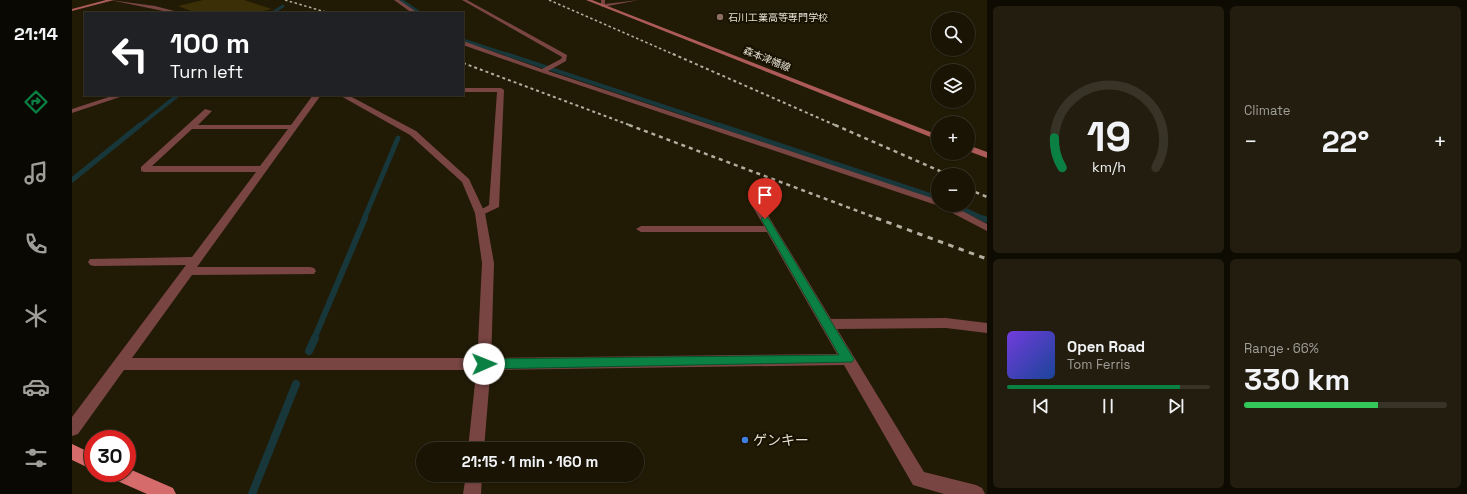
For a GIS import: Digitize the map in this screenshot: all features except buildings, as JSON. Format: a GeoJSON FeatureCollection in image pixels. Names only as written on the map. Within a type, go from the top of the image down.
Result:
{"type":"FeatureCollection","features":[{"type":"Feature","properties":{"kind":"main road"},"geometry":{"type":"LineString","coordinates":[[72,10],[112,0]]}},
{"type":"Feature","properties":{"kind":"main road","name":"森本津幡線"},"geometry":{"type":"LineString","coordinates":[[588,0],[603,3],[931,135]]}},
{"type":"Feature","properties":{"kind":"main road"},"geometry":{"type":"LineString","coordinates":[[975,151],[987,155]]}},
{"type":"Feature","properties":{"kind":"main road"},"geometry":{"type":"LineString","coordinates":[[72,452],[84,458]]}},
{"type":"Feature","properties":{"kind":"main road"},"geometry":{"type":"LineString","coordinates":[[136,480],[167,494]]}},
{"type":"Feature","properties":{"kind":"street"},"geometry":{"type":"LineString","coordinates":[[112,0],[175,12]]}},
{"type":"Feature","properties":{"kind":"street"},"geometry":{"type":"LineString","coordinates":[[396,0],[414,12]]}},
{"type":"Feature","properties":{"kind":"street"},"geometry":{"type":"LineString","coordinates":[[464,0],[565,56],[564,60],[544,70]]}},
{"type":"Feature","properties":{"kind":"street"},"geometry":{"type":"LineString","coordinates":[[603,3],[637,0]]}},
{"type":"Feature","properties":{"kind":"street"},"geometry":{"type":"LineString","coordinates":[[464,42],[931,201]]}},
{"type":"Feature","properties":{"kind":"street"},"geometry":{"type":"LineString","coordinates":[[464,90],[502,90],[494,207],[480,213]]}},
{"type":"Feature","properties":{"kind":"street"},"geometry":{"type":"LineString","coordinates":[[72,111],[119,96]]}},
{"type":"Feature","properties":{"kind":"street"},"geometry":{"type":"LineString","coordinates":[[72,429],[316,96]]}},
{"type":"Feature","properties":{"kind":"street"},"geometry":{"type":"LineString","coordinates":[[345,96],[412,133],[438,155],[466,181],[480,213],[488,263],[484,364],[477,442]]}},
{"type":"Feature","properties":{"kind":"street"},"geometry":{"type":"LineString","coordinates":[[208,111],[144,169],[262,169]]}},
{"type":"Feature","properties":{"kind":"street"},"geometry":{"type":"LineString","coordinates":[[190,128],[293,127]]}},
{"type":"Feature","properties":{"kind":"street"},"geometry":{"type":"LineString","coordinates":[[753,199],[919,479],[976,494]]}},
{"type":"Feature","properties":{"kind":"street"},"geometry":{"type":"LineString","coordinates":[[956,212],[987,228]]}},
{"type":"Feature","properties":{"kind":"street"},"geometry":{"type":"LineString","coordinates":[[641,230],[771,229]]}},
{"type":"Feature","properties":{"kind":"street"},"geometry":{"type":"LineString","coordinates":[[94,262],[195,261]]}},
{"type":"Feature","properties":{"kind":"street"},"geometry":{"type":"LineString","coordinates":[[187,271],[310,271]]}},
{"type":"Feature","properties":{"kind":"street"},"geometry":{"type":"LineString","coordinates":[[827,324],[946,323],[987,328]]}},
{"type":"Feature","properties":{"kind":"street"},"geometry":{"type":"LineString","coordinates":[[119,364],[484,364],[848,359]]}},
{"type":"Feature","properties":{"kind":"street"},"geometry":{"type":"LineString","coordinates":[[472,494],[473,482]]}},
{"type":"Feature","properties":{"kind":"shaded area"},"geometry":{"type":"Polygon","coordinates":[[[203,0],[244,0],[272,9],[260,12],[193,12],[178,6],[203,0]]]}},
{"type":"Feature","properties":{"kind":"waterway"},"geometry":{"type":"LineString","coordinates":[[401,0],[419,12]]}},
{"type":"Feature","properties":{"kind":"waterway"},"geometry":{"type":"LineString","coordinates":[[274,12],[283,6]]}},
{"type":"Feature","properties":{"kind":"waterway"},"geometry":{"type":"LineString","coordinates":[[464,40],[509,55]]}},
{"type":"Feature","properties":{"kind":"waterway"},"geometry":{"type":"LineString","coordinates":[[509,55],[931,196]]}},
{"type":"Feature","properties":{"kind":"waterway"},"geometry":{"type":"LineString","coordinates":[[139,126],[177,96]]}},
{"type":"Feature","properties":{"kind":"waterway"},"geometry":{"type":"LineString","coordinates":[[72,180],[140,125]]}},
{"type":"Feature","properties":{"kind":"waterway"},"geometry":{"type":"LineString","coordinates":[[364,219],[398,138]]}},
{"type":"Feature","properties":{"kind":"waterway"},"geometry":{"type":"LineString","coordinates":[[969,212],[984,219]]}},
{"type":"Feature","properties":{"kind":"waterway"},"geometry":{"type":"LineString","coordinates":[[314,339],[365,218]]}},
{"type":"Feature","properties":{"kind":"waterway"},"geometry":{"type":"LineString","coordinates":[[982,218],[987,220]]}},
{"type":"Feature","properties":{"kind":"waterway"},"geometry":{"type":"LineString","coordinates":[[309,351],[315,338]]}},
{"type":"Feature","properties":{"kind":"waterway"},"geometry":{"type":"LineString","coordinates":[[252,494],[296,384]]}},
{"type":"Feature","properties":{"kind":"railway"},"geometry":{"type":"LineString","coordinates":[[285,0],[326,12]]}},
{"type":"Feature","properties":{"kind":"railway"},"geometry":{"type":"LineString","coordinates":[[549,0],[675,55]]}},
{"type":"Feature","properties":{"kind":"railway"},"geometry":{"type":"LineString","coordinates":[[673,54],[837,126]]}},
{"type":"Feature","properties":{"kind":"railway"},"geometry":{"type":"LineString","coordinates":[[464,63],[632,126]]}},
{"type":"Feature","properties":{"kind":"railway"},"geometry":{"type":"LineString","coordinates":[[629,125],[879,219]]}},
{"type":"Feature","properties":{"kind":"railway"},"geometry":{"type":"LineString","coordinates":[[835,125],[933,168]]}},
{"type":"Feature","properties":{"kind":"railway"},"geometry":{"type":"LineString","coordinates":[[975,192],[987,197]]}},
{"type":"Feature","properties":{"kind":"railway"},"geometry":{"type":"LineString","coordinates":[[876,218],[987,259]]}},
{"type":"Feature","properties":{"kind":"place","name":"石川工業高等専門学校"},"geometry":{"type":"Point","coordinates":[720,17]}},
{"type":"Feature","properties":{"kind":"place","name":"ゲンキー"},"geometry":{"type":"Point","coordinates":[745,440]}},
{"type":"Feature","properties":{"kind":"route"},"geometry":{"type":"LineString","coordinates":[[484,364],[848,359],[765,219]]}}]}
